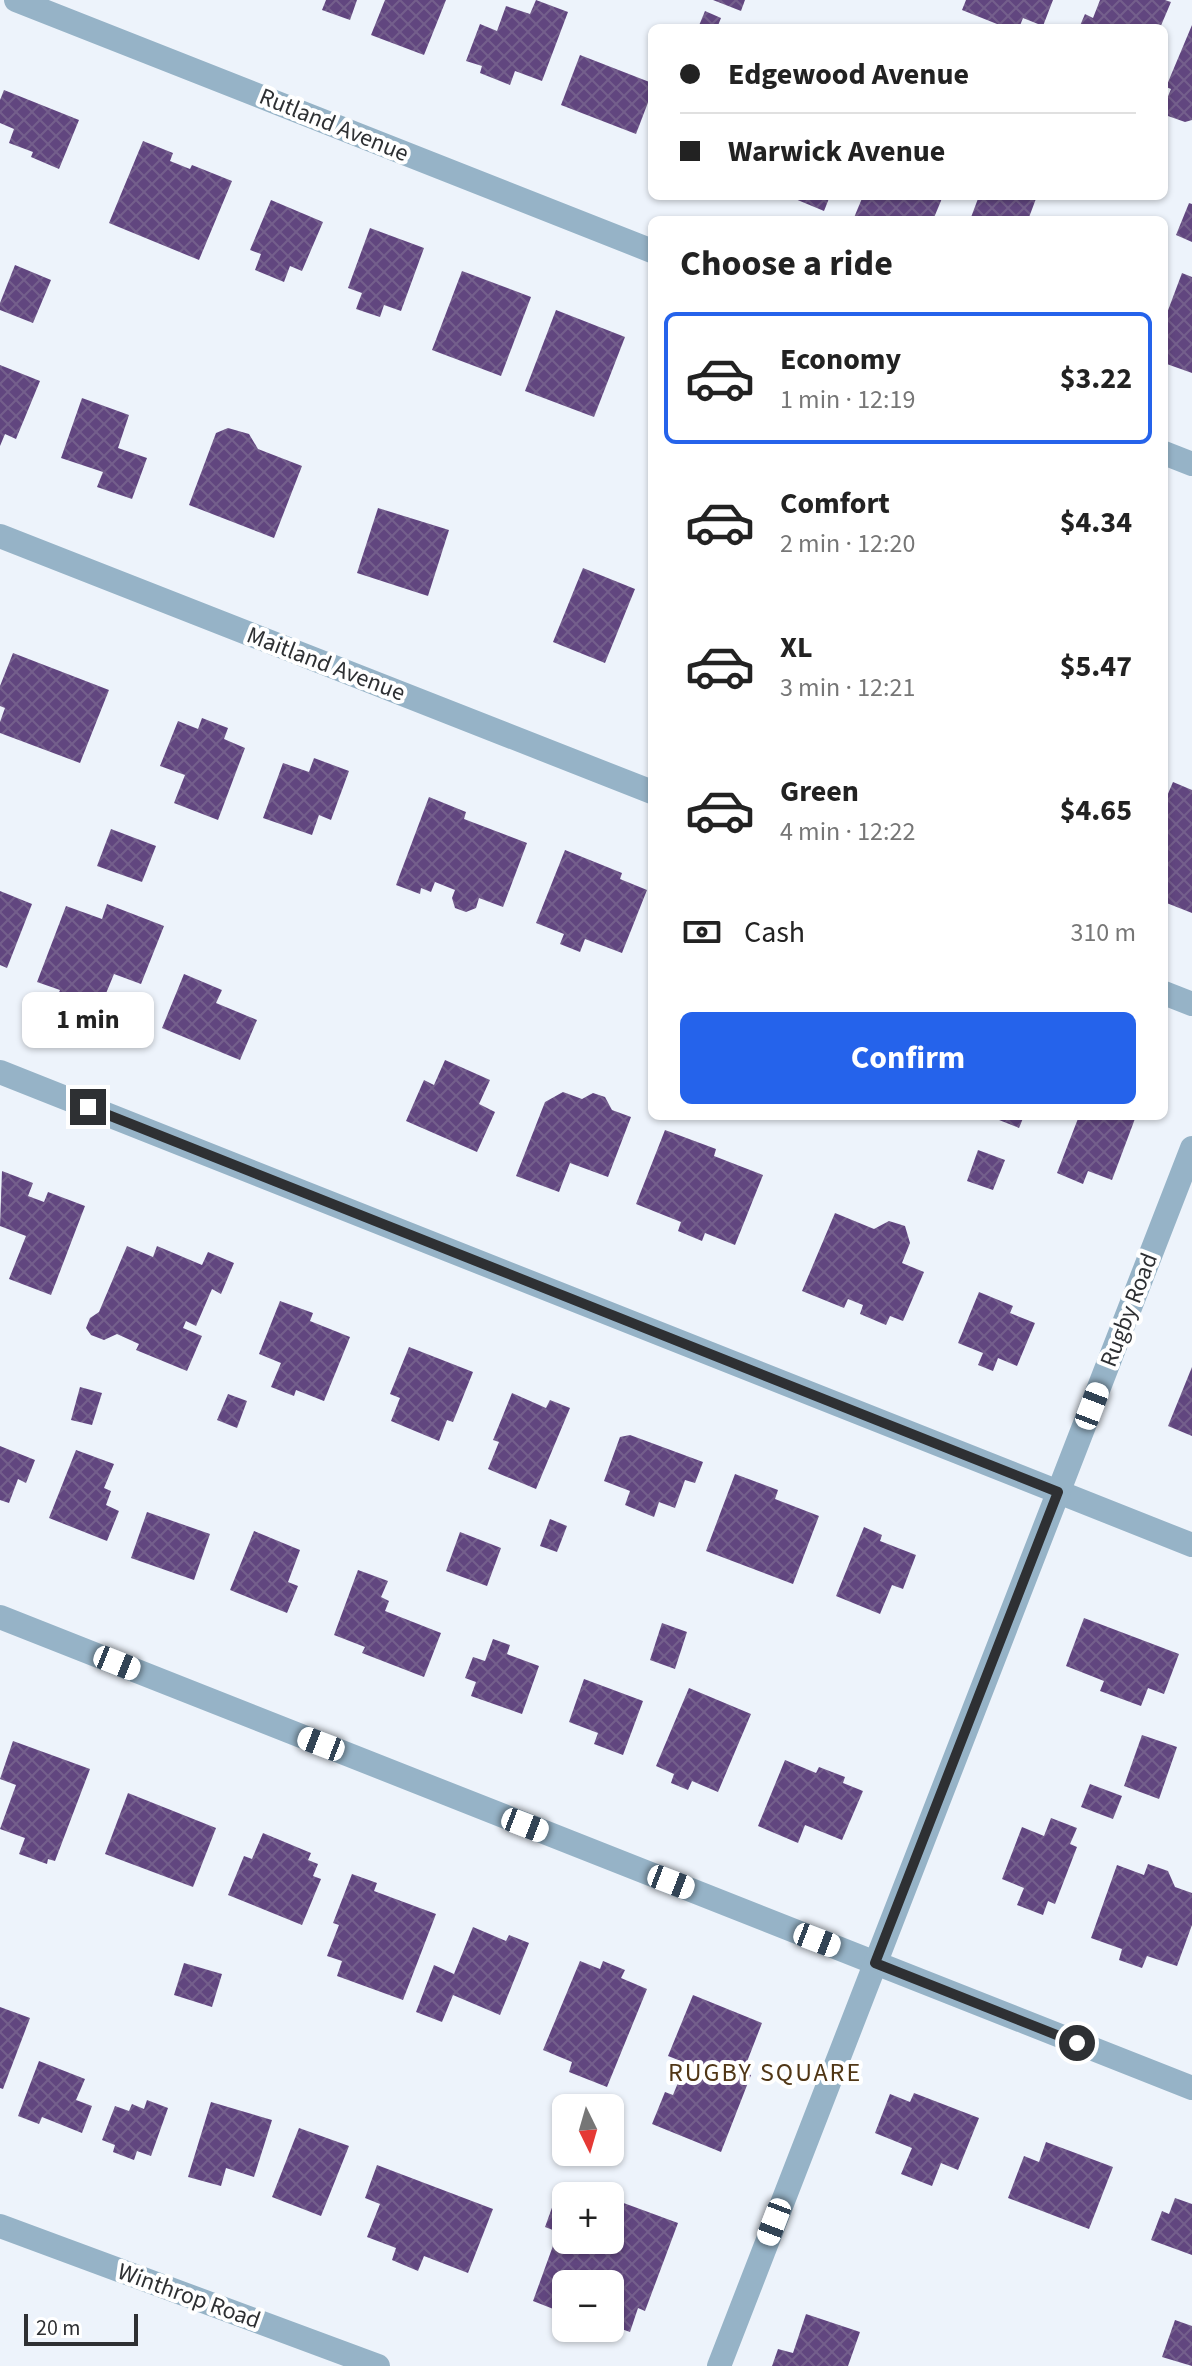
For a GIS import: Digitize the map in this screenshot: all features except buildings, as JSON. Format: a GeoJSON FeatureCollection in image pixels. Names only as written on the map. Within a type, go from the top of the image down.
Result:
{"type":"FeatureCollection","features":[{"type":"Feature","properties":{"kind":"street","name":"Rutland Avenue"},"geometry":{"type":"LineString","coordinates":[[16,0],[648,249]]}},
{"type":"Feature","properties":{"kind":"street"},"geometry":{"type":"LineString","coordinates":[[1168,455],[1192,464]]}},
{"type":"Feature","properties":{"kind":"street","name":"Maitland Avenue"},"geometry":{"type":"LineString","coordinates":[[0,536],[648,790]]}},
{"type":"Feature","properties":{"kind":"street"},"geometry":{"type":"LineString","coordinates":[[1168,995],[1192,1004]]}},
{"type":"Feature","properties":{"kind":"street"},"geometry":{"type":"LineString","coordinates":[[0,1072],[1192,1545]]}},
{"type":"Feature","properties":{"kind":"street","name":"Rugby Road"},"geometry":{"type":"LineString","coordinates":[[719,2366],[1192,1148]]}},
{"type":"Feature","properties":{"kind":"street"},"geometry":{"type":"LineString","coordinates":[[0,1617],[1192,2088]]}},
{"type":"Feature","properties":{"kind":"street","name":"Winthrop Road"},"geometry":{"type":"LineString","coordinates":[[0,2226],[378,2366]]}},
{"type":"Feature","properties":{"kind":"district","name":"RUGBY SQUARE"},"geometry":{"type":"Point","coordinates":[765,2072]}},
{"type":"Feature","properties":{"kind":"route"},"geometry":{"type":"LineString","coordinates":[[88,1107],[1058,1492],[875,1963],[1077,2043]]}}]}
